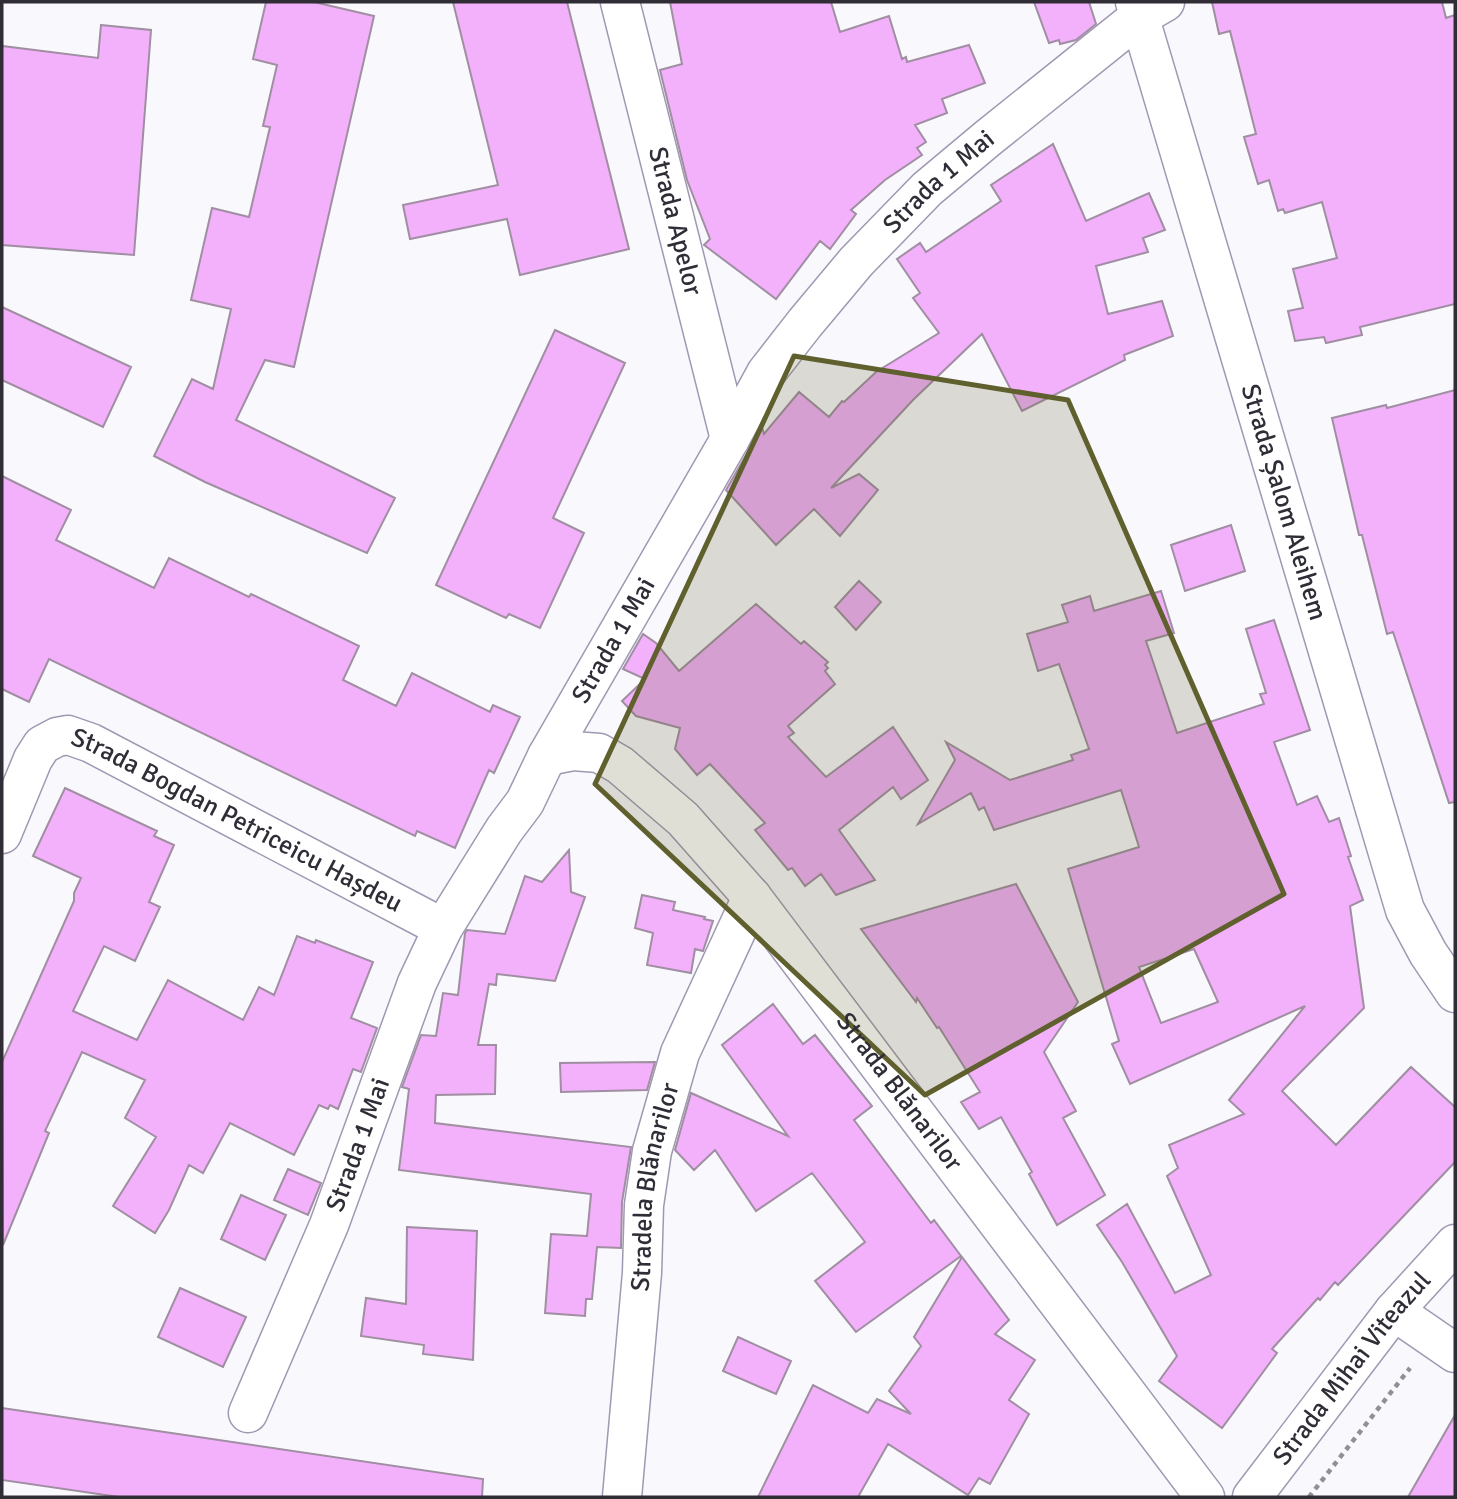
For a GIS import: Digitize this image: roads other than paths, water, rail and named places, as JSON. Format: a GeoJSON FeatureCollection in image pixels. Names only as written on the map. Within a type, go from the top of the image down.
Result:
{"type":"FeatureCollection","features":[{"type":"Feature","properties":{"kind":"street","name":"Strada Apelor"},"geometry":{"type":"LineString","coordinates":[[620,2],[730,439]]}},
{"type":"Feature","properties":{"kind":"street","name":"Strada 1 Mai"},"geometry":{"type":"LineString","coordinates":[[248,1413],[329,1225],[417,983],[443,928],[504,830],[525,802],[547,756],[766,373],[865,253],[927,189],[1146,7]]}},
{"type":"Feature","properties":{"kind":"street","name":"Strada Șalom Aleihem"},"geometry":{"type":"LineString","coordinates":[[1146,7],[1405,910],[1428,953],[1455,993]]}},
{"type":"Feature","properties":{"kind":"street","name":"Strada Bogdan Petriceicu Hașdeu"},"geometry":{"type":"LineString","coordinates":[[2,834],[33,759],[42,745],[68,735],[91,743],[443,928]]}},
{"type":"Feature","properties":{"kind":"street","name":"Strada Blănarilor"},"geometry":{"type":"LineString","coordinates":[[547,756],[573,751],[598,753],[620,765],[682,819],[752,897],[1205,1497]]}},
{"type":"Feature","properties":{"kind":"street","name":"Stradela Blănarilor"},"geometry":{"type":"LineString","coordinates":[[622,1497],[642,1273],[645,1205],[652,1151],[680,1053],[752,897]]}},
{"type":"Feature","properties":{"kind":"street","name":"Strada Mihai Viteazul"},"geometry":{"type":"LineString","coordinates":[[1252,1497],[1394,1311],[1455,1244]]}},
{"type":"Feature","properties":{"kind":"street"},"geometry":{"type":"LineString","coordinates":[[1394,1311],[1444,1345]]}}]}
